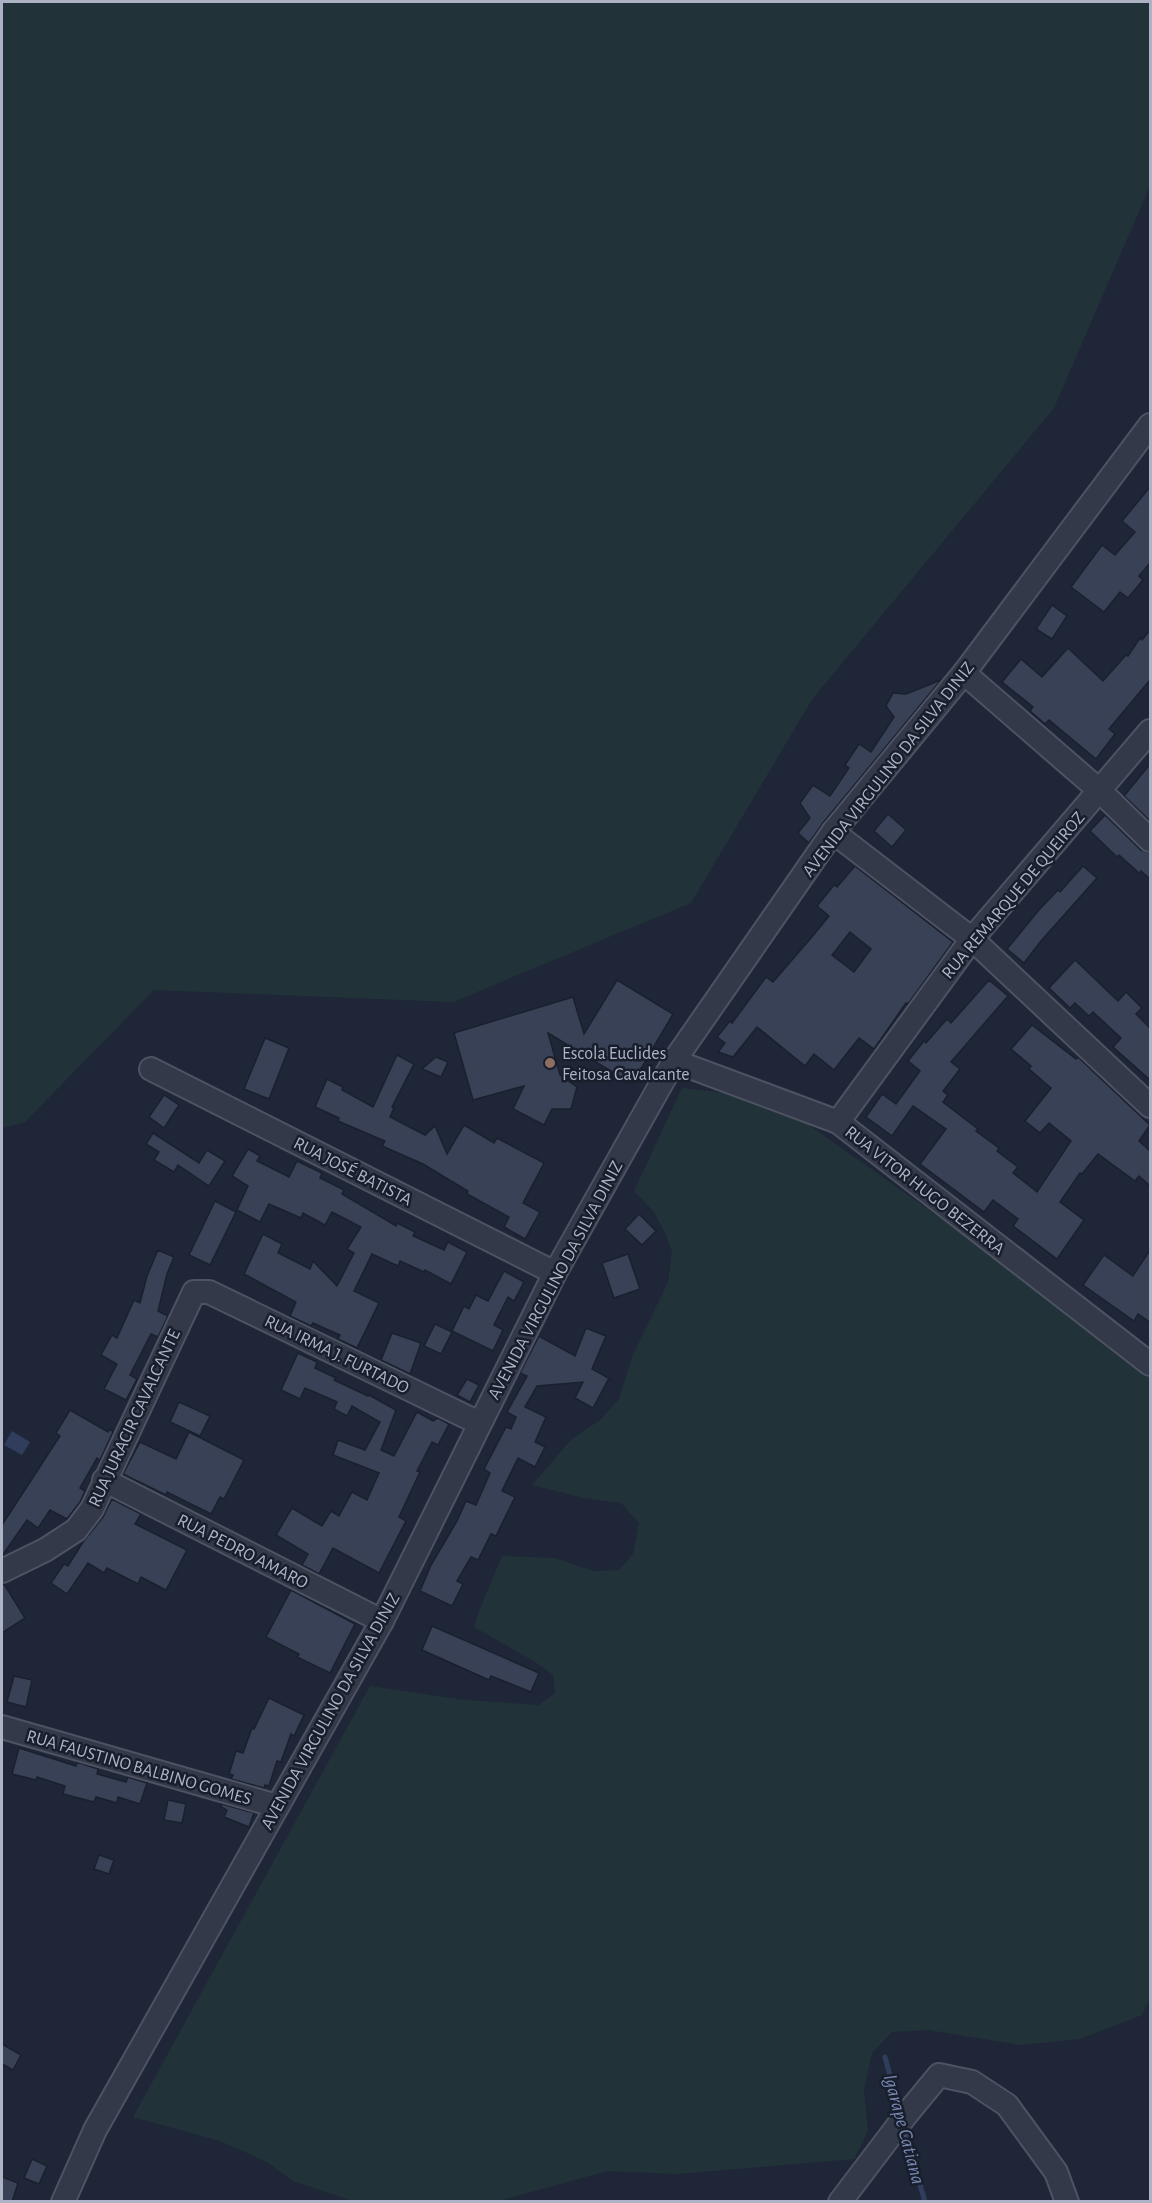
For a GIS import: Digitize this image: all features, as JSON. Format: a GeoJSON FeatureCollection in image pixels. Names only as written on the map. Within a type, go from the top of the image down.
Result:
{"type":"FeatureCollection","features":[{"type":"Feature","properties":{"kind":"street","name":"AVENIDA VIRGULINO DA SILVA DINIZ"},"geometry":{"type":"LineString","coordinates":[[63,2202],[93,2133],[382,1621],[555,1273],[674,1061],[833,832],[964,673],[1150,425]]}},
{"type":"Feature","properties":{"kind":"street"},"geometry":{"type":"LineString","coordinates":[[964,673],[1100,791],[1150,840]]}},
{"type":"Feature","properties":{"kind":"street","name":"RUA REMARQUE DE QUEIROZ"},"geometry":{"type":"LineString","coordinates":[[838,1122],[972,939],[1150,731]]}},
{"type":"Feature","properties":{"kind":"street"},"geometry":{"type":"LineString","coordinates":[[833,832],[972,939],[1150,1106]]}},
{"type":"Feature","properties":{"kind":"street","name":"RUA VITOR HUGO BEZERRA"},"geometry":{"type":"LineString","coordinates":[[674,1061],[838,1122],[1150,1364]]}},
{"type":"Feature","properties":{"kind":"street","name":"RUA JOSÉ BATISTA"},"geometry":{"type":"LineString","coordinates":[[151,1069],[555,1273]]}},
{"type":"Feature","properties":{"kind":"street","name":"RUA IRMA J. FURTADO"},"geometry":{"type":"LineString","coordinates":[[194,1292],[209,1292],[479,1423]]}},
{"type":"Feature","properties":{"kind":"street","name":"RUA JURACIR CAVALCANTE"},"geometry":{"type":"LineString","coordinates":[[2,1571],[45,1550],[76,1530],[92,1509],[194,1292]]}},
{"type":"Feature","properties":{"kind":"street","name":"RUA PEDRO AMARO"},"geometry":{"type":"LineString","coordinates":[[104,1480],[382,1621]]}},
{"type":"Feature","properties":{"kind":"street","name":"RUA FAUSTINO BALBINO GOMES"},"geometry":{"type":"LineString","coordinates":[[2,1727],[277,1806]]}},
{"type":"Feature","properties":{"kind":"street"},"geometry":{"type":"LineString","coordinates":[[840,2202],[939,2075],[972,2082],[1007,2105],[1056,2172],[1067,2202]]}},
{"type":"Feature","properties":{"kind":"shaded area"},"geometry":{"type":"Polygon","coordinates":[[[2,2],[1150,2],[1150,186],[1054,408],[813,698],[691,903],[453,1002],[154,990],[25,1122],[2,1128],[2,2]]]}},
{"type":"Feature","properties":{"kind":"shaded area"},"geometry":{"type":"Polygon","coordinates":[[[682,1088],[745,1095],[809,1125],[1093,1326],[1150,1370],[1150,1999],[1142,2015],[1080,2039],[1021,2045],[928,2030],[892,2032],[872,2053],[864,2091],[868,2131],[854,2159],[678,2174],[607,2171],[499,2201],[353,2201],[293,2181],[267,2162],[220,2141],[133,2117],[370,1686],[464,1700],[539,1705],[555,1693],[553,1675],[537,1663],[474,1627],[502,1556],[555,1558],[593,1571],[619,1570],[633,1554],[639,1523],[621,1503],[584,1498],[532,1485],[571,1440],[600,1420],[619,1399],[632,1357],[668,1282],[672,1252],[666,1235],[654,1212],[634,1191],[682,1088]]]}},
{"type":"Feature","properties":{"kind":"water"},"geometry":{"type":"Polygon","coordinates":[[[12,1431],[30,1442],[22,1455],[4,1445],[12,1431]]]}},
{"type":"Feature","properties":{"kind":"building"},"geometry":{"type":"Polygon","coordinates":[[[1150,487],[1150,563],[1139,576],[1143,580],[1128,598],[1120,592],[1104,612],[1071,587],[1102,545],[1115,555],[1135,532],[1122,521],[1150,487]]]}},
{"type":"Feature","properties":{"kind":"building"},"geometry":{"type":"Polygon","coordinates":[[[1052,605],[1067,616],[1052,639],[1036,629],[1052,605]]]}},
{"type":"Feature","properties":{"kind":"building"},"geometry":{"type":"Polygon","coordinates":[[[1150,630],[1150,680],[1109,729],[1115,734],[1096,759],[1049,720],[1045,724],[1030,711],[1033,707],[1002,682],[1021,659],[1042,677],[1068,648],[1103,681],[1126,655],[1128,656],[1140,638],[1142,640],[1150,630]]]}},
{"type":"Feature","properties":{"kind":"building"},"geometry":{"type":"Polygon","coordinates":[[[941,680],[809,843],[798,833],[810,818],[800,803],[813,785],[830,796],[849,768],[845,765],[859,744],[871,752],[894,717],[886,706],[893,693],[906,694],[941,680]]]}},
{"type":"Feature","properties":{"kind":"building"},"geometry":{"type":"Polygon","coordinates":[[[1150,764],[1150,819],[1149,820],[1124,796],[1150,764]]]}},
{"type":"Feature","properties":{"kind":"building"},"geometry":{"type":"Polygon","coordinates":[[[888,814],[906,830],[892,847],[874,831],[888,814]]]}},
{"type":"Feature","properties":{"kind":"building"},"geometry":{"type":"Polygon","coordinates":[[[1105,815],[1141,850],[1150,853],[1150,879],[1141,871],[1139,873],[1119,855],[1117,857],[1090,831],[1105,815]]]}},
{"type":"Feature","properties":{"kind":"building"},"geometry":{"type":"Polygon","coordinates":[[[855,866],[953,942],[874,1049],[859,1038],[834,1070],[814,1054],[805,1066],[757,1027],[733,1057],[718,1052],[725,1043],[717,1037],[730,1021],[732,1023],[766,977],[773,982],[829,916],[817,906],[834,885],[837,887],[855,866]],[[850,932],[832,955],[854,972],[871,949],[850,932]]]}},
{"type":"Feature","properties":{"kind":"building"},"geometry":{"type":"Polygon","coordinates":[[[1083,866],[1097,878],[1024,963],[1007,949],[1038,911],[1058,890],[1060,892],[1083,866]]]}},
{"type":"Feature","properties":{"kind":"building"},"geometry":{"type":"Polygon","coordinates":[[[1075,960],[1118,1001],[1126,992],[1142,1008],[1136,1014],[1150,1028],[1150,1080],[1113,1047],[1121,1038],[1093,1012],[1089,1016],[1075,1003],[1070,1008],[1049,988],[1075,960]]]}},
{"type":"Feature","properties":{"kind":"building"},"geometry":{"type":"Polygon","coordinates":[[[617,980],[673,1014],[632,1084],[548,1033],[560,1075],[577,1087],[571,1109],[552,1109],[544,1125],[513,1109],[524,1086],[473,1100],[454,1033],[573,997],[584,1034],[617,980]]]}},
{"type":"Feature","properties":{"kind":"building"},"geometry":{"type":"Polygon","coordinates":[[[989,980],[1008,996],[951,1062],[960,1069],[943,1091],[948,1095],[943,1102],[978,1129],[976,1131],[999,1148],[997,1151],[1018,1167],[1013,1173],[1037,1192],[1071,1141],[1049,1123],[1040,1133],[1025,1121],[1051,1088],[1011,1049],[1032,1025],[1076,1059],[1078,1057],[1150,1125],[1139,1141],[1150,1151],[1150,1186],[1139,1176],[1135,1181],[1098,1154],[1082,1174],[1080,1173],[1060,1202],[1084,1220],[1057,1259],[1013,1226],[1018,1219],[993,1200],[984,1212],[920,1164],[946,1129],[913,1106],[892,1136],[866,1117],[882,1094],[896,1104],[920,1071],[908,1061],[924,1041],[926,1043],[947,1019],[951,1023],[989,980]]]}},
{"type":"Feature","properties":{"kind":"building"},"geometry":{"type":"Polygon","coordinates":[[[265,1038],[289,1048],[269,1099],[244,1089],[265,1038]]]}},
{"type":"Feature","properties":{"kind":"building"},"geometry":{"type":"Polygon","coordinates":[[[397,1055],[414,1064],[392,1107],[394,1108],[390,1117],[425,1135],[435,1126],[447,1154],[464,1125],[494,1143],[497,1138],[544,1163],[523,1203],[540,1212],[525,1239],[504,1227],[509,1217],[467,1194],[468,1191],[423,1164],[382,1146],[385,1141],[338,1121],[339,1118],[315,1107],[327,1079],[373,1107],[397,1055]]]}},
{"type":"Feature","properties":{"kind":"building"},"geometry":{"type":"Polygon","coordinates":[[[436,1057],[448,1062],[441,1077],[422,1069],[436,1057]]]}},
{"type":"Feature","properties":{"kind":"building"},"geometry":{"type":"Polygon","coordinates":[[[164,1095],[179,1105],[164,1128],[149,1117],[164,1095]]]}},
{"type":"Feature","properties":{"kind":"building"},"geometry":{"type":"Polygon","coordinates":[[[153,1133],[199,1163],[207,1150],[225,1161],[209,1186],[178,1165],[174,1172],[154,1160],[159,1152],[146,1144],[153,1133]]]}},
{"type":"Feature","properties":{"kind":"building"},"geometry":{"type":"Polygon","coordinates":[[[248,1149],[260,1156],[257,1161],[289,1177],[297,1161],[322,1173],[320,1178],[344,1190],[342,1194],[396,1226],[397,1223],[415,1232],[413,1236],[444,1250],[448,1242],[467,1252],[451,1284],[425,1270],[424,1272],[400,1261],[398,1266],[372,1254],[354,1291],[379,1303],[357,1348],[338,1339],[340,1335],[313,1323],[311,1326],[290,1316],[296,1302],[244,1274],[263,1234],[282,1244],[278,1253],[310,1269],[313,1261],[337,1286],[354,1253],[347,1249],[361,1227],[332,1212],[325,1225],[303,1213],[301,1218],[269,1204],[260,1222],[237,1210],[248,1186],[232,1176],[248,1149]]]}},
{"type":"Feature","properties":{"kind":"building"},"geometry":{"type":"Polygon","coordinates":[[[215,1201],[236,1212],[210,1265],[189,1255],[215,1201]]]}},
{"type":"Feature","properties":{"kind":"building"},"geometry":{"type":"Polygon","coordinates":[[[639,1214],[656,1231],[642,1245],[625,1229],[639,1214]]]}},
{"type":"Feature","properties":{"kind":"building"},"geometry":{"type":"Polygon","coordinates":[[[158,1250],[174,1257],[167,1274],[158,1311],[168,1316],[158,1337],[151,1334],[130,1375],[137,1379],[126,1400],[104,1389],[117,1364],[101,1355],[112,1335],[117,1338],[134,1300],[140,1303],[147,1276],[158,1250]]]}},
{"type":"Feature","properties":{"kind":"building"},"geometry":{"type":"Polygon","coordinates":[[[1150,1250],[1150,1322],[1138,1314],[1134,1321],[1083,1285],[1104,1255],[1133,1276],[1150,1250]]]}},
{"type":"Feature","properties":{"kind":"building"},"geometry":{"type":"Polygon","coordinates":[[[628,1254],[640,1289],[614,1298],[602,1263],[628,1254]]]}},
{"type":"Feature","properties":{"kind":"building"},"geometry":{"type":"Polygon","coordinates":[[[504,1271],[524,1282],[514,1301],[508,1297],[494,1325],[503,1330],[493,1351],[452,1331],[464,1306],[469,1309],[476,1295],[488,1301],[504,1271]]]}},
{"type":"Feature","properties":{"kind":"building"},"geometry":{"type":"Polygon","coordinates":[[[435,1324],[452,1332],[441,1354],[424,1346],[435,1324]]]}},
{"type":"Feature","properties":{"kind":"building"},"geometry":{"type":"Polygon","coordinates":[[[586,1328],[606,1336],[592,1369],[612,1380],[608,1380],[593,1408],[575,1398],[583,1382],[537,1386],[525,1407],[546,1417],[535,1442],[545,1447],[535,1467],[518,1458],[502,1491],[515,1497],[496,1536],[491,1534],[478,1560],[471,1557],[457,1581],[463,1584],[452,1606],[420,1591],[431,1565],[466,1501],[476,1505],[490,1473],[484,1469],[506,1427],[511,1429],[516,1417],[507,1412],[527,1376],[520,1373],[539,1336],[575,1356],[586,1328]]]}},
{"type":"Feature","properties":{"kind":"building"},"geometry":{"type":"Polygon","coordinates":[[[392,1333],[421,1343],[410,1374],[381,1360],[392,1333]]]}},
{"type":"Feature","properties":{"kind":"building"},"geometry":{"type":"Polygon","coordinates":[[[298,1353],[317,1362],[315,1368],[336,1378],[334,1380],[396,1410],[381,1450],[394,1456],[417,1412],[433,1421],[438,1418],[449,1424],[438,1445],[432,1442],[417,1471],[420,1472],[399,1517],[406,1521],[379,1573],[333,1548],[319,1574],[302,1565],[308,1554],[276,1535],[292,1508],[322,1526],[331,1511],[339,1516],[352,1492],[367,1500],[379,1473],[333,1455],[338,1440],[365,1450],[380,1422],[352,1406],[347,1416],[334,1409],[337,1402],[305,1388],[300,1399],[281,1390],[298,1353]]]}},
{"type":"Feature","properties":{"kind":"building"},"geometry":{"type":"Polygon","coordinates":[[[467,1379],[479,1385],[470,1402],[457,1395],[467,1379]]]}},
{"type":"Feature","properties":{"kind":"building"},"geometry":{"type":"Polygon","coordinates":[[[179,1402],[210,1416],[200,1436],[170,1422],[179,1402]]]}},
{"type":"Feature","properties":{"kind":"building"},"geometry":{"type":"Polygon","coordinates":[[[70,1410],[108,1432],[110,1429],[113,1432],[100,1460],[97,1458],[80,1488],[85,1491],[67,1519],[50,1510],[38,1528],[27,1520],[2,1556],[2,1525],[60,1436],[56,1433],[70,1410]]]}},
{"type":"Feature","properties":{"kind":"building"},"geometry":{"type":"Polygon","coordinates":[[[189,1432],[244,1460],[224,1499],[220,1497],[211,1514],[167,1492],[166,1495],[123,1474],[140,1442],[176,1459],[189,1432]]]}},
{"type":"Feature","properties":{"kind":"building"},"geometry":{"type":"Polygon","coordinates":[[[112,1499],[141,1514],[135,1524],[187,1550],[166,1590],[141,1577],[138,1584],[107,1568],[104,1573],[88,1563],[67,1594],[51,1583],[64,1564],[68,1566],[103,1517],[112,1499]]]}},
{"type":"Feature","properties":{"kind":"building"},"geometry":{"type":"Polygon","coordinates":[[[2,1584],[25,1618],[2,1633],[2,1584]]]}},
{"type":"Feature","properties":{"kind":"building"},"geometry":{"type":"Polygon","coordinates":[[[291,1590],[355,1624],[330,1673],[297,1657],[299,1654],[266,1637],[291,1590]]]}},
{"type":"Feature","properties":{"kind":"building"},"geometry":{"type":"Polygon","coordinates":[[[432,1626],[539,1673],[531,1692],[491,1676],[489,1680],[422,1650],[432,1626]]]}},
{"type":"Feature","properties":{"kind":"building"},"geometry":{"type":"Polygon","coordinates":[[[14,1676],[32,1680],[26,1707],[7,1702],[14,1676]]]}},
{"type":"Feature","properties":{"kind":"building"},"geometry":{"type":"Polygon","coordinates":[[[269,1698],[304,1715],[294,1736],[291,1734],[281,1762],[277,1761],[269,1786],[265,1785],[264,1788],[231,1779],[233,1775],[229,1774],[236,1751],[243,1753],[252,1728],[254,1729],[269,1698]]]}},
{"type":"Feature","properties":{"kind":"building"},"geometry":{"type":"Polygon","coordinates":[[[19,1748],[76,1766],[77,1762],[98,1769],[97,1774],[126,1782],[128,1777],[147,1783],[140,1804],[118,1797],[117,1803],[96,1797],[94,1802],[63,1794],[65,1786],[37,1777],[36,1780],[12,1774],[19,1748]]]}},
{"type":"Feature","properties":{"kind":"building"},"geometry":{"type":"Polygon","coordinates":[[[168,1800],[186,1804],[182,1823],[164,1820],[168,1800]]]}},
{"type":"Feature","properties":{"kind":"building"},"geometry":{"type":"Polygon","coordinates":[[[222,1804],[254,1813],[249,1827],[224,1817],[227,1810],[221,1807],[222,1804]]]}},
{"type":"Feature","properties":{"kind":"building"},"geometry":{"type":"Polygon","coordinates":[[[99,1855],[114,1860],[109,1874],[94,1869],[99,1855]]]}},
{"type":"Feature","properties":{"kind":"building"},"geometry":{"type":"Polygon","coordinates":[[[2,2044],[21,2055],[13,2070],[2,2064],[2,2044]]]}},
{"type":"Feature","properties":{"kind":"building"},"geometry":{"type":"Polygon","coordinates":[[[32,2159],[47,2166],[39,2184],[24,2178],[32,2159]]]}},
{"type":"Feature","properties":{"kind":"building"},"geometry":{"type":"Polygon","coordinates":[[[2,2177],[18,2183],[12,2202],[2,2202],[2,2177]]]}},
{"type":"Feature","properties":{"kind":"waterway","name":"Igarape Catiana"},"geometry":{"type":"LineString","coordinates":[[885,2057],[900,2113]]}},
{"type":"Feature","properties":{"kind":"waterway","name":"Igarape Catiana"},"geometry":{"type":"LineString","coordinates":[[904,2128],[925,2202]]}},
{"type":"Feature","properties":{"kind":"place","name":"Escola Euclides Feitosa Cavalcante"},"geometry":{"type":"Point","coordinates":[550,1063]}}]}
